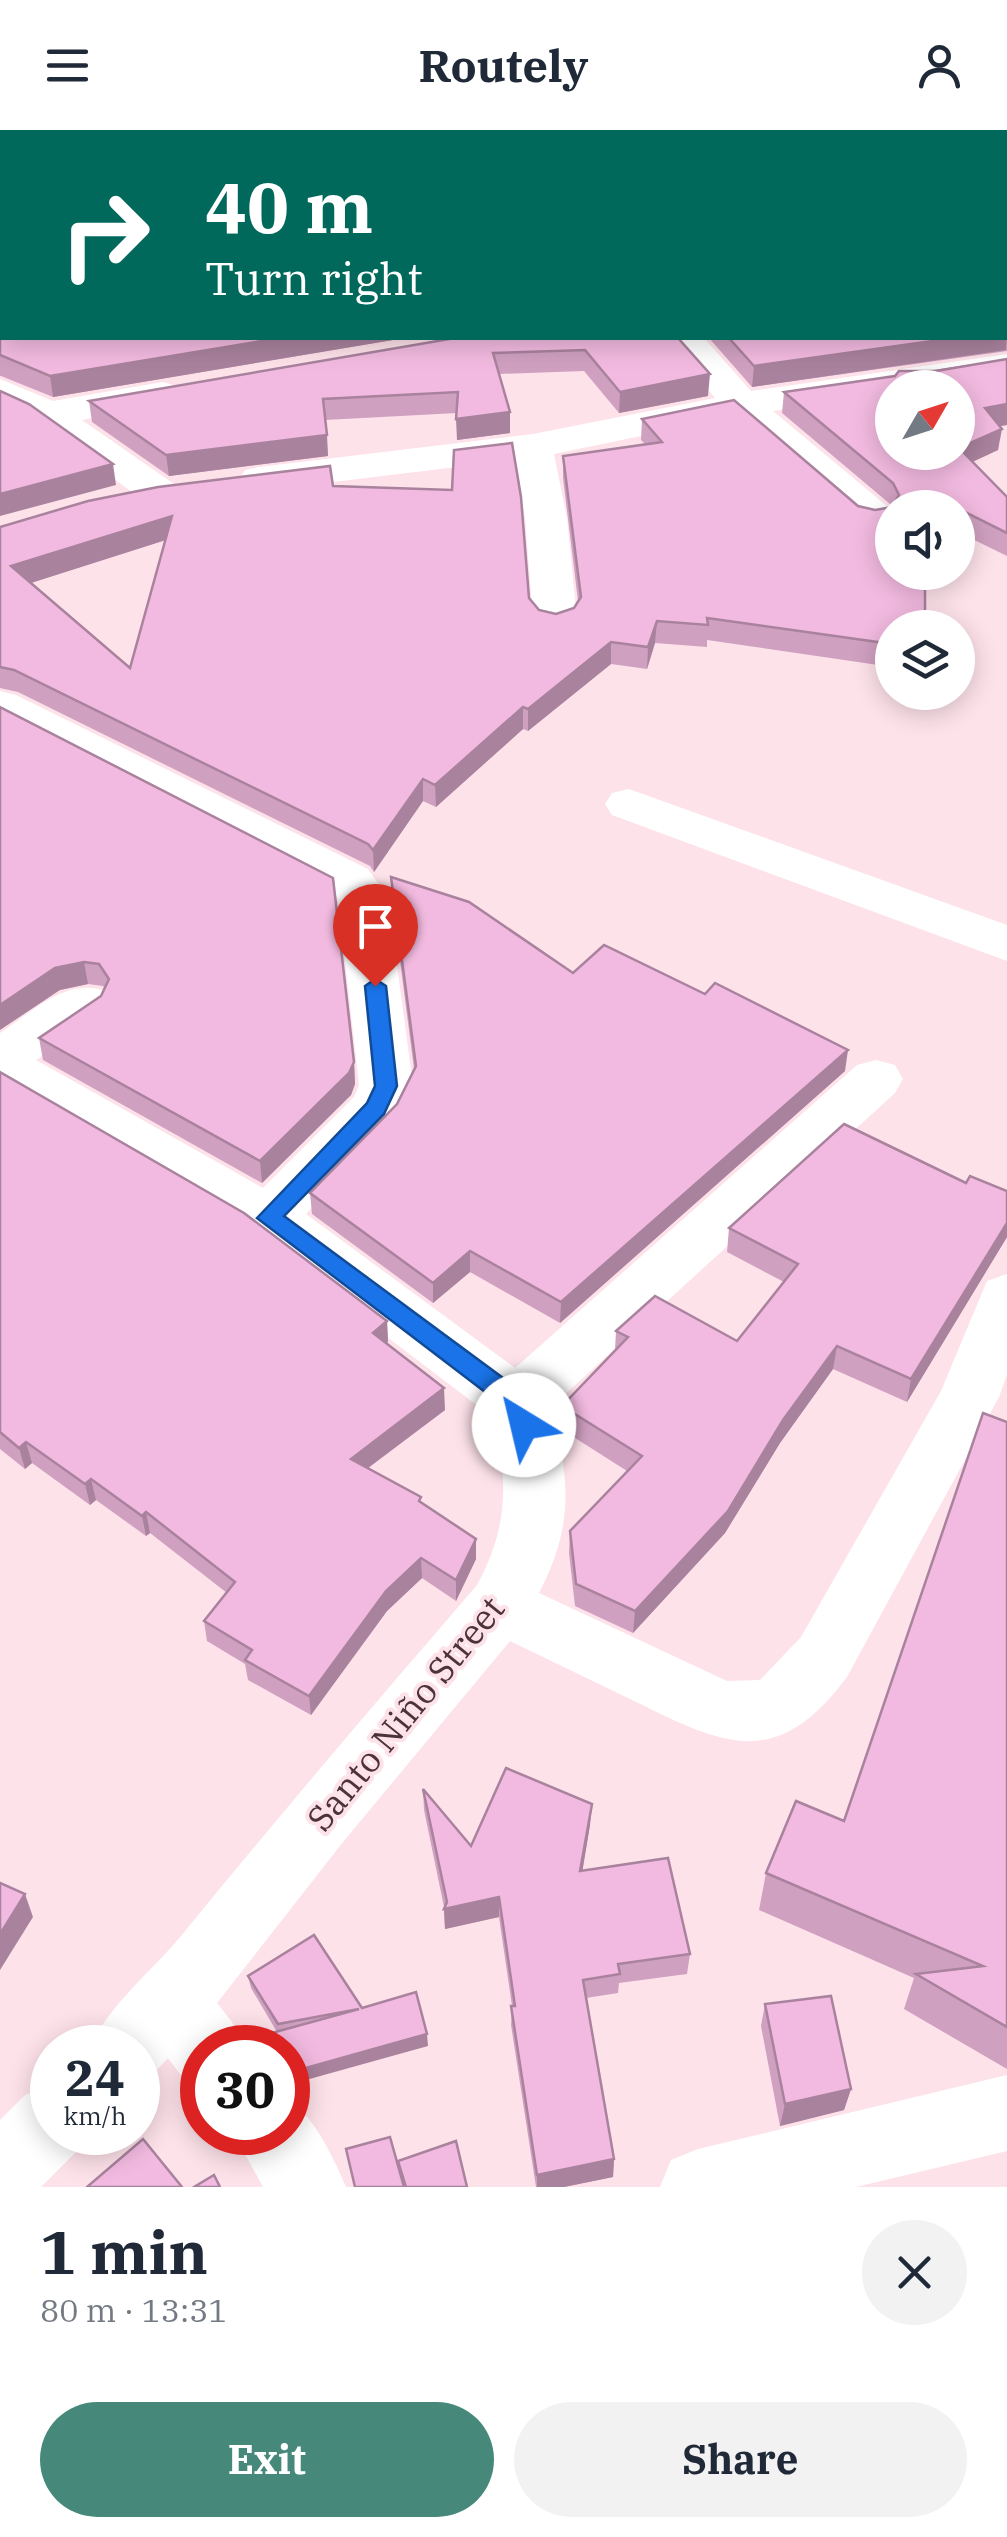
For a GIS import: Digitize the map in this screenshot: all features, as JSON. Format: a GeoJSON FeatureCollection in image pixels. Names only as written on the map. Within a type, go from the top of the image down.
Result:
{"type":"FeatureCollection","features":[{"type":"Feature","properties":{"kind":"street"},"geometry":{"type":"LineString","coordinates":[[686,340],[741,404],[873,516]]}},
{"type":"Feature","properties":{"kind":"street"},"geometry":{"type":"LineString","coordinates":[[113,501],[533,446],[741,404],[1007,365]]}},
{"type":"Feature","properties":{"kind":"street"},"geometry":{"type":"LineString","coordinates":[[48,414],[201,388]]}},
{"type":"Feature","properties":{"kind":"street"},"geometry":{"type":"LineString","coordinates":[[0,392],[193,488]]}},
{"type":"Feature","properties":{"kind":"street"},"geometry":{"type":"LineString","coordinates":[[533,446],[546,518],[555,618]]}},
{"type":"Feature","properties":{"kind":"street"},"geometry":{"type":"LineString","coordinates":[[0,705],[351,881],[362,898],[386,1086],[376,1108],[269,1218]]}},
{"type":"Feature","properties":{"kind":"street"},"geometry":{"type":"LineString","coordinates":[[630,804],[1007,944]]}},
{"type":"Feature","properties":{"kind":"street"},"geometry":{"type":"LineString","coordinates":[[84,1003],[0,1061],[269,1218],[517,1402],[876,1079]]}},
{"type":"Feature","properties":{"kind":"street"},"geometry":{"type":"LineString","coordinates":[[500,1605],[722,1711],[761,1713],[796,1694],[824,1657],[968,1397],[1007,1297]]}},
{"type":"Feature","properties":{"kind":"street","name":"Santo Niño Street"},"geometry":{"type":"LineString","coordinates":[[168,2033],[320,1819],[500,1605],[525,1558],[537,1502],[532,1448],[517,1402]]}},
{"type":"Feature","properties":{"kind":"street"},"geometry":{"type":"LineString","coordinates":[[698,2187],[1007,2113]]}},
{"type":"Feature","properties":{"kind":"street"},"geometry":{"type":"LineString","coordinates":[[0,2174],[30,2144]]}},
{"type":"Feature","properties":{"kind":"street"},"geometry":{"type":"LineString","coordinates":[[286,2155],[308,2187]]}},
{"type":"Feature","properties":{"kind":"building"},"geometry":{"type":"Polygon","coordinates":[[[0,340],[268,340],[50,376],[0,355],[0,340]]]}},
{"type":"Feature","properties":{"kind":"building"},"geometry":{"type":"Polygon","coordinates":[[[443,340],[680,340],[710,374],[620,392],[585,350],[493,353],[510,412],[456,419],[458,392],[323,399],[327,435],[166,455],[89,401],[443,340]]]}},
{"type":"Feature","properties":{"kind":"building"},"geometry":{"type":"Polygon","coordinates":[[[731,340],[940,340],[754,366],[731,340]]]}},
{"type":"Feature","properties":{"kind":"building"},"geometry":{"type":"Polygon","coordinates":[[[1007,359],[1007,404],[985,408],[1002,429],[975,441],[975,370],[942,370],[1007,359]]]}},
{"type":"Feature","properties":{"kind":"building"},"geometry":{"type":"Polygon","coordinates":[[[875,379],[875,468],[784,392],[875,379]]]}},
{"type":"Feature","properties":{"kind":"building"},"geometry":{"type":"Polygon","coordinates":[[[0,391],[29,404],[113,464],[0,494],[0,391]]]}},
{"type":"Feature","properties":{"kind":"building"},"geometry":{"type":"Polygon","coordinates":[[[734,400],[858,506],[875,510],[875,590],[925,590],[925,610],[875,610],[875,642],[707,618],[708,625],[657,621],[648,647],[611,642],[528,709],[523,707],[435,785],[423,779],[373,850],[368,844],[14,670],[0,667],[0,527],[88,501],[158,487],[330,466],[333,486],[452,490],[454,450],[512,443],[521,497],[529,598],[539,610],[556,614],[574,608],[581,597],[563,456],[662,442],[642,419],[734,400]],[[172,516],[11,566],[130,668],[172,516]]]}},
{"type":"Feature","properties":{"kind":"building"},"geometry":{"type":"Polygon","coordinates":[[[975,464],[1007,497],[1007,533],[975,517],[975,490],[896,490],[877,470],[975,470],[975,464]]]}},
{"type":"Feature","properties":{"kind":"building"},"geometry":{"type":"Polygon","coordinates":[[[0,707],[333,878],[354,1062],[349,1073],[260,1161],[39,1038],[101,996],[109,979],[99,964],[84,962],[55,968],[0,1005],[0,707]]]}},
{"type":"Feature","properties":{"kind":"building"},"geometry":{"type":"Polygon","coordinates":[[[391,877],[469,902],[573,973],[604,945],[705,994],[715,983],[848,1050],[561,1302],[470,1251],[433,1283],[310,1193],[397,1104],[416,1066],[391,877]]]}},
{"type":"Feature","properties":{"kind":"building"},"geometry":{"type":"Polygon","coordinates":[[[0,1072],[244,1213],[387,1321],[373,1333],[444,1388],[351,1459],[421,1497],[419,1501],[476,1539],[456,1580],[421,1558],[386,1591],[309,1696],[245,1660],[252,1650],[204,1621],[235,1582],[146,1512],[142,1516],[91,1479],[85,1484],[26,1442],[19,1448],[0,1432],[0,1072]]]}},
{"type":"Feature","properties":{"kind":"building"},"geometry":{"type":"Polygon","coordinates":[[[844,1124],[966,1183],[970,1176],[1007,1191],[1007,1223],[911,1379],[837,1346],[783,1420],[728,1511],[635,1611],[576,1584],[570,1531],[642,1456],[562,1406],[628,1337],[616,1331],[655,1296],[737,1341],[798,1264],[729,1228],[844,1124]]]}},
{"type":"Feature","properties":{"kind":"building"},"geometry":{"type":"Polygon","coordinates":[[[983,1413],[1007,1422],[1007,2027],[916,1974],[983,1966],[766,1873],[796,1801],[844,1821],[983,1413]]]}},
{"type":"Feature","properties":{"kind":"building"},"geometry":{"type":"Polygon","coordinates":[[[506,1768],[592,1804],[580,1871],[668,1858],[690,1954],[618,1964],[620,1974],[583,1980],[614,2159],[537,2175],[499,1897],[444,1909],[447,1902],[423,1789],[471,1846],[506,1768]]]}},
{"type":"Feature","properties":{"kind":"building"},"geometry":{"type":"Polygon","coordinates":[[[0,1883],[25,1894],[0,1934],[0,1883]]]}},
{"type":"Feature","properties":{"kind":"building"},"geometry":{"type":"Polygon","coordinates":[[[314,1935],[362,2008],[416,1992],[427,2034],[310,2067],[310,2025],[301,2025],[359,2009],[278,2024],[248,1976],[314,1935]]]}},
{"type":"Feature","properties":{"kind":"building"},"geometry":{"type":"Polygon","coordinates":[[[831,1996],[851,2089],[785,2104],[765,2004],[831,1996]]]}},
{"type":"Feature","properties":{"kind":"building"},"geometry":{"type":"Polygon","coordinates":[[[390,2137],[404,2187],[355,2187],[346,2149],[390,2137]]]}},
{"type":"Feature","properties":{"kind":"building"},"geometry":{"type":"Polygon","coordinates":[[[456,2141],[467,2187],[406,2187],[398,2161],[456,2141]]]}},
{"type":"Feature","properties":{"kind":"building"},"geometry":{"type":"Polygon","coordinates":[[[124,2155],[156,2155],[182,2187],[87,2187],[124,2155]]]}},
{"type":"Feature","properties":{"kind":"building"},"geometry":{"type":"Polygon","coordinates":[[[214,2175],[220,2187],[194,2187],[214,2175]]]}},
{"type":"Feature","properties":{"kind":"route"},"geometry":{"type":"LineString","coordinates":[[375,986],[386,1086],[376,1108],[269,1218],[517,1402],[524,1425]]}}]}
